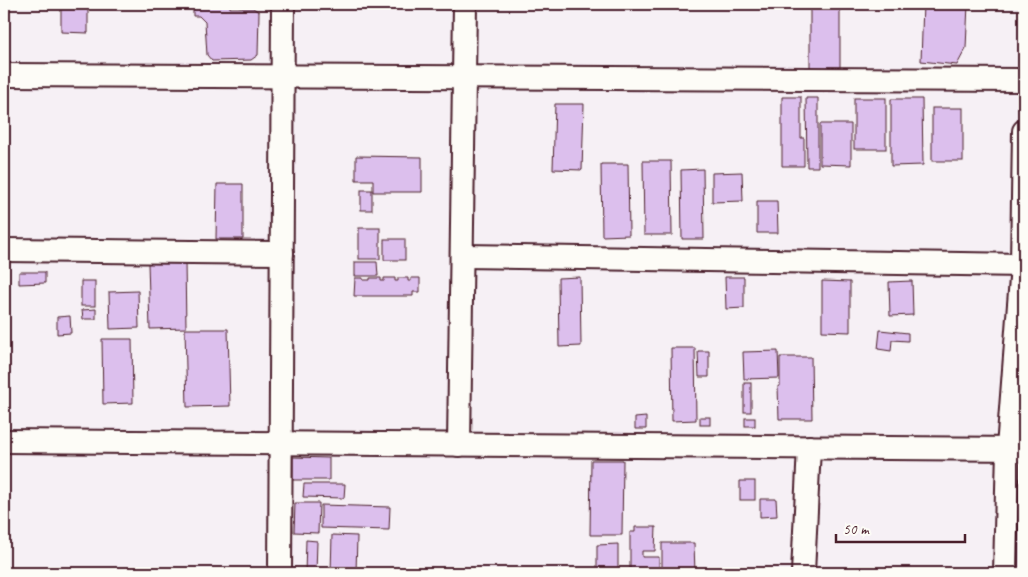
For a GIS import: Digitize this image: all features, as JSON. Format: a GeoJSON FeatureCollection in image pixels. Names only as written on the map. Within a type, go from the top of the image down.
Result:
{"type":"FeatureCollection","features":[{"type":"Feature","properties":{"kind":"street"},"geometry":{"type":"LineString","coordinates":[[280,573],[283,4]]}},
{"type":"Feature","properties":{"kind":"street"},"geometry":{"type":"LineString","coordinates":[[459,444],[465,4]]}},
{"type":"Feature","properties":{"kind":"street"},"geometry":{"type":"LineString","coordinates":[[4,75],[1024,80]]}},
{"type":"Feature","properties":{"kind":"street"},"geometry":{"type":"LineString","coordinates":[[1005,573],[1016,448],[1023,264],[1024,131]]}},
{"type":"Feature","properties":{"kind":"street"},"geometry":{"type":"LineString","coordinates":[[4,250],[282,253]]}},
{"type":"Feature","properties":{"kind":"street"},"geometry":{"type":"LineString","coordinates":[[462,256],[1023,264]]}},
{"type":"Feature","properties":{"kind":"street"},"geometry":{"type":"LineString","coordinates":[[4,441],[1016,448]]}},
{"type":"Feature","properties":{"kind":"street"},"geometry":{"type":"LineString","coordinates":[[803,573],[809,447]]}},
{"type":"Feature","properties":{"kind":"building"},"geometry":{"type":"Polygon","coordinates":[[[61,4],[88,4],[88,33],[61,32],[61,4]]]}},
{"type":"Feature","properties":{"kind":"building"},"geometry":{"type":"Polygon","coordinates":[[[193,4],[230,4],[230,8],[253,8],[259,12],[258,55],[251,60],[212,61],[207,55],[205,22],[199,16],[193,16],[193,4]]]}},
{"type":"Feature","properties":{"kind":"building"},"geometry":{"type":"Polygon","coordinates":[[[810,4],[840,4],[840,69],[810,69],[810,4]]]}},
{"type":"Feature","properties":{"kind":"building"},"geometry":{"type":"Polygon","coordinates":[[[923,4],[968,4],[966,48],[957,65],[921,61],[923,4]]]}},
{"type":"Feature","properties":{"kind":"building"},"geometry":{"type":"Polygon","coordinates":[[[782,97],[801,97],[801,138],[804,138],[804,166],[782,166],[782,97]]]}},
{"type":"Feature","properties":{"kind":"building"},"geometry":{"type":"Polygon","coordinates":[[[806,98],[818,98],[818,167],[807,167],[806,98]]]}},
{"type":"Feature","properties":{"kind":"building"},"geometry":{"type":"Polygon","coordinates":[[[854,98],[886,98],[886,149],[854,149],[854,98]]]}},
{"type":"Feature","properties":{"kind":"building"},"geometry":{"type":"Polygon","coordinates":[[[891,99],[922,99],[923,165],[891,166],[891,99]]]}},
{"type":"Feature","properties":{"kind":"building"},"geometry":{"type":"Polygon","coordinates":[[[555,104],[584,104],[582,170],[553,169],[555,104]]]}},
{"type":"Feature","properties":{"kind":"building"},"geometry":{"type":"Polygon","coordinates":[[[932,108],[963,108],[963,161],[932,161],[932,108]]]}},
{"type":"Feature","properties":{"kind":"building"},"geometry":{"type":"Polygon","coordinates":[[[820,124],[851,124],[851,165],[820,164],[820,124]]]}},
{"type":"Feature","properties":{"kind":"building"},"geometry":{"type":"Polygon","coordinates":[[[356,156],[422,157],[422,192],[373,192],[373,180],[356,180],[356,156]]]}},
{"type":"Feature","properties":{"kind":"building"},"geometry":{"type":"Polygon","coordinates":[[[643,161],[671,161],[672,235],[644,235],[643,161]]]}},
{"type":"Feature","properties":{"kind":"building"},"geometry":{"type":"Polygon","coordinates":[[[601,164],[628,164],[629,235],[602,236],[601,164]]]}},
{"type":"Feature","properties":{"kind":"building"},"geometry":{"type":"Polygon","coordinates":[[[703,169],[704,239],[682,239],[681,170],[703,169]]]}},
{"type":"Feature","properties":{"kind":"building"},"geometry":{"type":"Polygon","coordinates":[[[742,172],[743,201],[712,202],[712,173],[742,172]]]}},
{"type":"Feature","properties":{"kind":"building"},"geometry":{"type":"Polygon","coordinates":[[[217,184],[243,184],[243,239],[216,239],[217,184]]]}},
{"type":"Feature","properties":{"kind":"building"},"geometry":{"type":"Polygon","coordinates":[[[361,190],[372,190],[372,210],[361,210],[361,190]]]}},
{"type":"Feature","properties":{"kind":"building"},"geometry":{"type":"Polygon","coordinates":[[[757,201],[777,201],[778,233],[757,233],[757,201]]]}},
{"type":"Feature","properties":{"kind":"building"},"geometry":{"type":"Polygon","coordinates":[[[359,228],[380,228],[380,259],[359,259],[359,228]]]}},
{"type":"Feature","properties":{"kind":"building"},"geometry":{"type":"Polygon","coordinates":[[[384,239],[405,239],[405,260],[384,260],[384,239]]]}},
{"type":"Feature","properties":{"kind":"building"},"geometry":{"type":"Polygon","coordinates":[[[185,262],[186,328],[150,329],[148,263],[185,262]]]}},
{"type":"Feature","properties":{"kind":"building"},"geometry":{"type":"Polygon","coordinates":[[[355,262],[377,262],[378,276],[355,276],[355,262]]]}},
{"type":"Feature","properties":{"kind":"building"},"geometry":{"type":"Polygon","coordinates":[[[19,272],[45,272],[45,283],[19,284],[19,272]]]}},
{"type":"Feature","properties":{"kind":"building"},"geometry":{"type":"Polygon","coordinates":[[[580,277],[581,346],[559,347],[558,278],[580,277]]]}},
{"type":"Feature","properties":{"kind":"building"},"geometry":{"type":"Polygon","coordinates":[[[725,277],[744,277],[744,308],[726,309],[725,277]]]}},
{"type":"Feature","properties":{"kind":"building"},"geometry":{"type":"Polygon","coordinates":[[[355,278],[370,280],[370,278],[381,278],[381,281],[384,281],[384,278],[395,278],[395,281],[398,281],[398,278],[408,278],[408,281],[411,281],[411,278],[420,278],[420,292],[413,292],[413,296],[354,296],[355,278]]]}},
{"type":"Feature","properties":{"kind":"building"},"geometry":{"type":"Polygon","coordinates":[[[81,281],[95,281],[95,306],[81,306],[81,281]]]}},
{"type":"Feature","properties":{"kind":"building"},"geometry":{"type":"Polygon","coordinates":[[[822,281],[850,282],[850,332],[822,331],[822,281]]]}},
{"type":"Feature","properties":{"kind":"building"},"geometry":{"type":"Polygon","coordinates":[[[912,281],[913,315],[890,316],[889,282],[912,281]]]}},
{"type":"Feature","properties":{"kind":"building"},"geometry":{"type":"Polygon","coordinates":[[[138,291],[139,328],[110,329],[109,292],[138,291]]]}},
{"type":"Feature","properties":{"kind":"building"},"geometry":{"type":"Polygon","coordinates":[[[96,309],[96,319],[83,319],[82,310],[96,309]]]}},
{"type":"Feature","properties":{"kind":"building"},"geometry":{"type":"Polygon","coordinates":[[[70,316],[71,333],[57,334],[57,317],[70,316]]]}},
{"type":"Feature","properties":{"kind":"building"},"geometry":{"type":"Polygon","coordinates":[[[185,329],[228,329],[230,406],[187,407],[185,329]]]}},
{"type":"Feature","properties":{"kind":"building"},"geometry":{"type":"Polygon","coordinates":[[[880,330],[908,333],[908,341],[892,340],[891,351],[878,349],[880,330]]]}},
{"type":"Feature","properties":{"kind":"building"},"geometry":{"type":"Polygon","coordinates":[[[102,339],[132,339],[133,403],[103,404],[102,339]]]}},
{"type":"Feature","properties":{"kind":"building"},"geometry":{"type":"Polygon","coordinates":[[[671,348],[695,348],[696,420],[672,421],[671,348]]]}},
{"type":"Feature","properties":{"kind":"building"},"geometry":{"type":"Polygon","coordinates":[[[698,351],[709,351],[709,377],[699,377],[698,351]]]}},
{"type":"Feature","properties":{"kind":"building"},"geometry":{"type":"Polygon","coordinates":[[[778,351],[779,378],[744,379],[743,352],[778,351]]]}},
{"type":"Feature","properties":{"kind":"building"},"geometry":{"type":"Polygon","coordinates":[[[780,357],[811,357],[812,419],[779,419],[778,386],[780,386],[780,357]]]}},
{"type":"Feature","properties":{"kind":"building"},"geometry":{"type":"Polygon","coordinates":[[[744,383],[751,383],[751,412],[744,412],[744,383]]]}},
{"type":"Feature","properties":{"kind":"building"},"geometry":{"type":"Polygon","coordinates":[[[646,417],[646,429],[635,429],[635,418],[646,417]]]}},
{"type":"Feature","properties":{"kind":"building"},"geometry":{"type":"Polygon","coordinates":[[[700,417],[710,417],[710,425],[700,425],[700,417]]]}},
{"type":"Feature","properties":{"kind":"building"},"geometry":{"type":"Polygon","coordinates":[[[745,418],[755,418],[755,426],[745,426],[745,418]]]}},
{"type":"Feature","properties":{"kind":"building"},"geometry":{"type":"Polygon","coordinates":[[[293,457],[329,458],[329,480],[293,480],[293,457]]]}},
{"type":"Feature","properties":{"kind":"building"},"geometry":{"type":"Polygon","coordinates":[[[591,460],[623,460],[622,535],[590,535],[591,460]]]}},
{"type":"Feature","properties":{"kind":"building"},"geometry":{"type":"Polygon","coordinates":[[[740,481],[755,481],[755,500],[740,500],[740,481]]]}},
{"type":"Feature","properties":{"kind":"building"},"geometry":{"type":"Polygon","coordinates":[[[304,484],[345,484],[344,498],[303,497],[304,484]]]}},
{"type":"Feature","properties":{"kind":"building"},"geometry":{"type":"Polygon","coordinates":[[[760,499],[776,499],[777,516],[760,517],[760,499]]]}},
{"type":"Feature","properties":{"kind":"building"},"geometry":{"type":"Polygon","coordinates":[[[295,503],[319,503],[318,533],[294,532],[295,503]]]}},
{"type":"Feature","properties":{"kind":"building"},"geometry":{"type":"Polygon","coordinates":[[[321,505],[390,507],[389,530],[321,528],[321,505]]]}},
{"type":"Feature","properties":{"kind":"building"},"geometry":{"type":"Polygon","coordinates":[[[635,527],[656,527],[655,551],[642,551],[642,557],[659,557],[659,573],[630,573],[630,532],[635,532],[635,527]]]}},
{"type":"Feature","properties":{"kind":"building"},"geometry":{"type":"Polygon","coordinates":[[[332,535],[357,536],[356,573],[331,573],[332,535]]]}},
{"type":"Feature","properties":{"kind":"building"},"geometry":{"type":"Polygon","coordinates":[[[306,540],[317,541],[316,573],[305,573],[306,540]]]}},
{"type":"Feature","properties":{"kind":"building"},"geometry":{"type":"Polygon","coordinates":[[[662,543],[694,543],[695,573],[662,573],[662,543]]]}},
{"type":"Feature","properties":{"kind":"building"},"geometry":{"type":"Polygon","coordinates":[[[618,544],[618,573],[597,573],[597,545],[618,544]]]}},
{"type":"Feature","properties":{"kind":"building"},"geometry":{"type":"Polygon","coordinates":[[[514,571],[544,571],[544,573],[514,573],[514,571]]]}}]}
